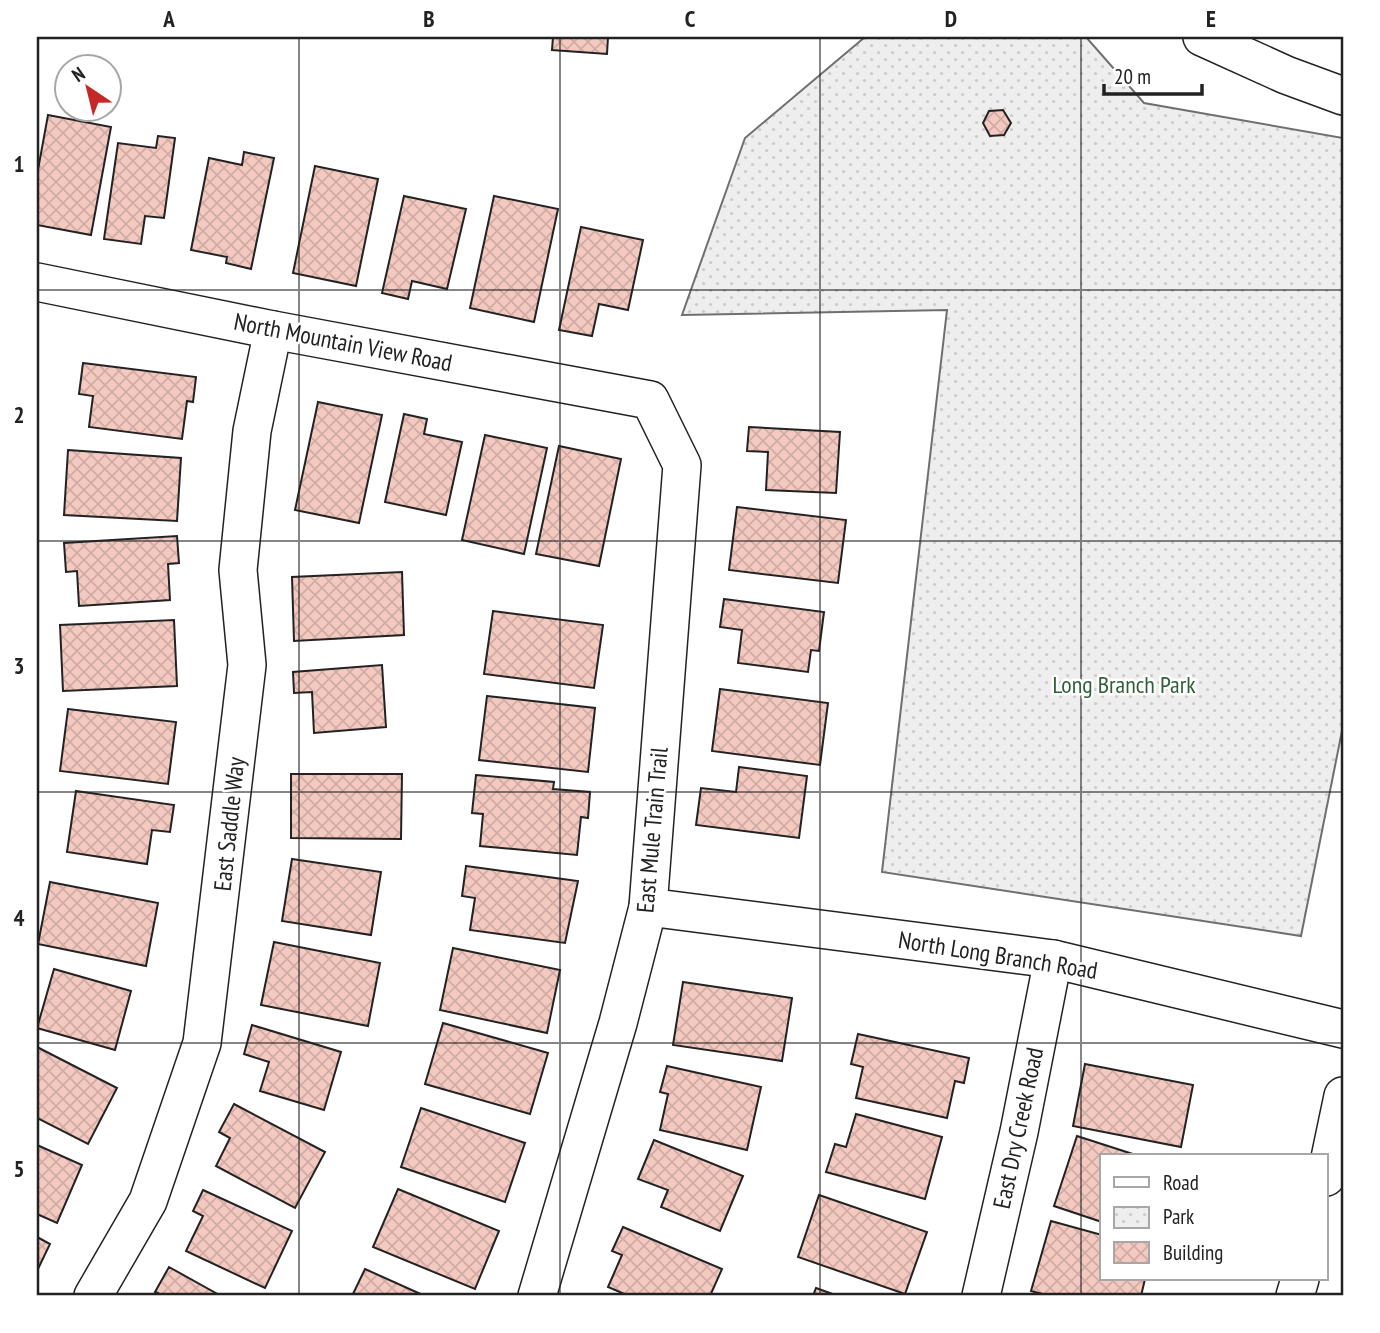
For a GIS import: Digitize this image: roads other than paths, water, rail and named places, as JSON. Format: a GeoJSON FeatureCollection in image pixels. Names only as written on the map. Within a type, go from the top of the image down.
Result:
{"type":"FeatureCollection","features":[{"type":"Feature","properties":{"kind":"street"},"geometry":{"type":"LineString","coordinates":[[1202,37],[1286,75],[1343,96]]}},
{"type":"Feature","properties":{"kind":"street","name":"North Mountain View Road"},"geometry":{"type":"LineString","coordinates":[[37,282],[273,330],[650,400]]}},
{"type":"Feature","properties":{"kind":"street","name":"East Saddle Way"},"geometry":{"type":"LineString","coordinates":[[93,1296],[148,1201],[202,1043],[247,665],[238,570],[249,459],[273,330]]}},
{"type":"Feature","properties":{"kind":"street","name":"East Mule Train Trail"},"geometry":{"type":"LineString","coordinates":[[537,1296],[618,1023],[648,906],[682,464],[650,400]]}},
{"type":"Feature","properties":{"kind":"street","name":"North Long Branch Road"},"geometry":{"type":"LineString","coordinates":[[648,906],[1053,959],[1343,1029]]}},
{"type":"Feature","properties":{"kind":"street","name":"East Dry Creek Road"},"geometry":{"type":"LineString","coordinates":[[981,1296],[1019,1132],[1053,959]]}},
{"type":"Feature","properties":{"kind":"street"},"geometry":{"type":"LineString","coordinates":[[1328,1167],[1343,1096]]}},
{"type":"Feature","properties":{"kind":"park label","name":"Long Branch Park"},"geometry":{"type":"Point","coordinates":[1124,684]}}]}
